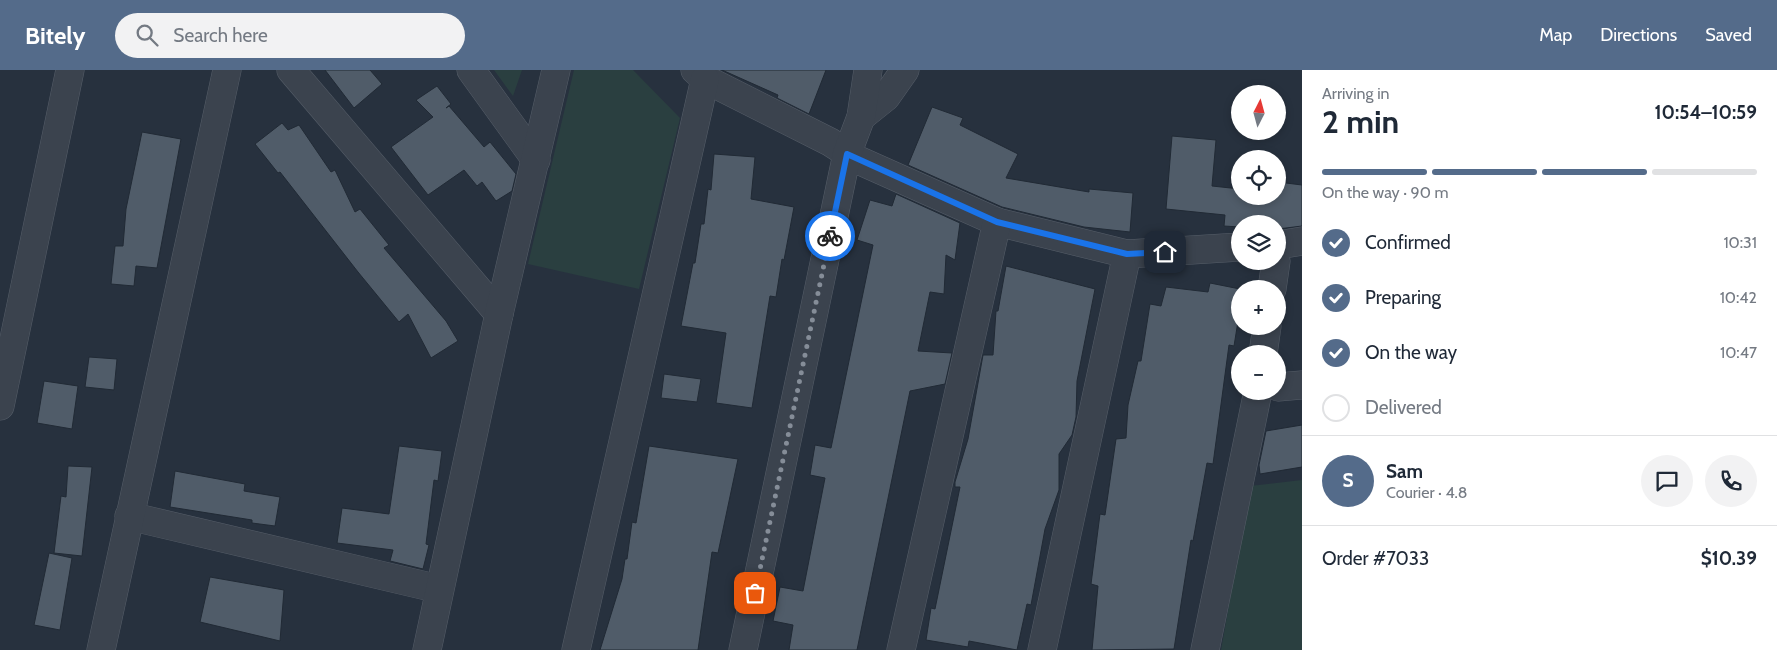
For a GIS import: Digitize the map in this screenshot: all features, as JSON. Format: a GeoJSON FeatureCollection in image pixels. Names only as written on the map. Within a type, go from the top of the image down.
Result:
{"type":"FeatureCollection","features":[{"type":"Feature","properties":{"kind":"street"},"geometry":{"type":"LineString","coordinates":[[0,406],[70,70]]}},
{"type":"Feature","properties":{"kind":"street"},"geometry":{"type":"LineString","coordinates":[[101,650],[227,70]]}},
{"type":"Feature","properties":{"kind":"street"},"geometry":{"type":"LineString","coordinates":[[291,70],[499,314]]}},
{"type":"Feature","properties":{"kind":"street"},"geometry":{"type":"LineString","coordinates":[[471,70],[536,160]]}},
{"type":"Feature","properties":{"kind":"street"},"geometry":{"type":"LineString","coordinates":[[427,650],[499,314],[556,70]]}},
{"type":"Feature","properties":{"kind":"street"},"geometry":{"type":"LineString","coordinates":[[743,650],[847,154],[861,117],[868,70]]}},
{"type":"Feature","properties":{"kind":"street"},"geometry":{"type":"LineString","coordinates":[[861,117],[886,97],[905,70]]}},
{"type":"Feature","properties":{"kind":"street"},"geometry":{"type":"LineString","coordinates":[[576,650],[700,75],[830,142],[847,154],[997,222],[1127,254],[1231,248]]}},
{"type":"Feature","properties":{"kind":"street"},"geometry":{"type":"LineString","coordinates":[[901,650],[997,222]]}},
{"type":"Feature","properties":{"kind":"street"},"geometry":{"type":"LineString","coordinates":[[1286,243],[1302,240]]}},
{"type":"Feature","properties":{"kind":"street"},"geometry":{"type":"LineString","coordinates":[[1042,650],[1127,254]]}},
{"type":"Feature","properties":{"kind":"street"},"geometry":{"type":"LineString","coordinates":[[1286,386],[1302,385]]}},
{"type":"Feature","properties":{"kind":"street"},"geometry":{"type":"LineString","coordinates":[[1205,650],[1256,400]]}},
{"type":"Feature","properties":{"kind":"street"},"geometry":{"type":"LineString","coordinates":[[129,516],[439,588]]}},
{"type":"Feature","properties":{"kind":"green space"},"geometry":{"type":"Polygon","coordinates":[[[494,70],[522,70],[513,96],[494,70]]]}},
{"type":"Feature","properties":{"kind":"green space"},"geometry":{"type":"Polygon","coordinates":[[[574,70],[633,70],[680,118],[639,289],[528,264],[574,70]]]}},
{"type":"Feature","properties":{"kind":"green space"},"geometry":{"type":"Polygon","coordinates":[[[1302,480],[1302,650],[1221,650],[1250,486],[1302,480]]]}},
{"type":"Feature","properties":{"kind":"building"},"geometry":{"type":"Polygon","coordinates":[[[325,70],[370,70],[382,84],[354,108],[325,70]]]}},
{"type":"Feature","properties":{"kind":"building"},"geometry":{"type":"Polygon","coordinates":[[[722,70],[826,70],[809,114],[777,98],[778,95],[722,70]]]}},
{"type":"Feature","properties":{"kind":"building"},"geometry":{"type":"Polygon","coordinates":[[[437,86],[451,104],[446,108],[449,106],[484,147],[490,142],[516,174],[512,191],[496,201],[482,182],[477,186],[464,170],[428,195],[391,147],[433,117],[416,100],[437,86]]]}},
{"type":"Feature","properties":{"kind":"building"},"geometry":{"type":"Polygon","coordinates":[[[932,107],[963,118],[960,125],[1018,154],[1006,178],[1089,192],[1089,189],[1133,193],[1130,232],[1084,227],[1002,207],[908,165],[932,107]]]}},
{"type":"Feature","properties":{"kind":"building"},"geometry":{"type":"Polygon","coordinates":[[[282,123],[288,130],[299,125],[331,172],[335,170],[355,212],[360,209],[389,245],[384,248],[446,321],[458,341],[431,358],[408,314],[399,322],[280,172],[278,173],[255,144],[282,123]]]}},
{"type":"Feature","properties":{"kind":"building"},"geometry":{"type":"Polygon","coordinates":[[[142,132],[181,139],[157,268],[136,266],[134,286],[111,284],[115,246],[123,246],[126,209],[142,132]]]}},
{"type":"Feature","properties":{"kind":"building"},"geometry":{"type":"Polygon","coordinates":[[[1172,136],[1216,140],[1212,186],[1231,188],[1231,205],[1286,205],[1286,183],[1302,185],[1302,226],[1286,228],[1286,215],[1231,215],[1231,226],[1224,226],[1225,215],[1166,209],[1172,136]]]}},
{"type":"Feature","properties":{"kind":"building"},"geometry":{"type":"Polygon","coordinates":[[[714,154],[755,157],[751,199],[794,207],[784,260],[782,259],[776,297],[770,296],[752,408],[716,403],[726,333],[681,326],[693,263],[695,263],[701,224],[704,224],[708,189],[711,190],[714,154]]]}},
{"type":"Feature","properties":{"kind":"building"},"geometry":{"type":"Polygon","coordinates":[[[896,194],[960,223],[955,260],[946,255],[944,294],[930,292],[918,351],[952,353],[945,384],[910,391],[857,650],[789,650],[793,625],[773,621],[780,587],[803,591],[825,478],[810,475],[815,445],[831,448],[873,245],[857,240],[870,200],[892,206],[896,194]]]}},
{"type":"Feature","properties":{"kind":"building"},"geometry":{"type":"Polygon","coordinates":[[[1006,266],[1095,289],[1077,381],[1076,417],[1072,435],[1059,454],[1059,490],[1045,529],[1031,605],[1027,604],[1017,650],[969,641],[968,647],[926,640],[931,608],[935,609],[960,487],[955,487],[955,482],[968,439],[983,355],[993,355],[996,311],[998,311],[1006,266]]]}},
{"type":"Feature","properties":{"kind":"building"},"geometry":{"type":"Polygon","coordinates":[[[1210,283],[1231,287],[1231,335],[1236,335],[1234,345],[1229,345],[1213,464],[1207,463],[1193,541],[1191,540],[1174,649],[1092,650],[1098,586],[1091,584],[1100,514],[1105,515],[1116,439],[1126,438],[1128,405],[1138,361],[1141,361],[1150,304],[1161,306],[1166,287],[1208,292],[1210,283]]]}},
{"type":"Feature","properties":{"kind":"building"},"geometry":{"type":"Polygon","coordinates":[[[89,357],[117,359],[114,390],[85,387],[89,357]]]}},
{"type":"Feature","properties":{"kind":"building"},"geometry":{"type":"Polygon","coordinates":[[[664,374],[701,379],[697,402],[661,398],[664,374]]]}},
{"type":"Feature","properties":{"kind":"building"},"geometry":{"type":"Polygon","coordinates":[[[44,381],[78,386],[72,429],[37,423],[44,381]]]}},
{"type":"Feature","properties":{"kind":"building"},"geometry":{"type":"Polygon","coordinates":[[[1302,425],[1302,467],[1260,474],[1259,465],[1266,431],[1302,425]]]}},
{"type":"Feature","properties":{"kind":"building"},"geometry":{"type":"Polygon","coordinates":[[[399,446],[442,451],[438,481],[434,480],[426,544],[429,545],[423,569],[390,561],[393,550],[337,543],[342,508],[389,514],[399,446]]]}},
{"type":"Feature","properties":{"kind":"building"},"geometry":{"type":"Polygon","coordinates":[[[649,446],[738,459],[718,553],[712,552],[698,650],[600,650],[622,579],[625,559],[627,559],[632,522],[636,523],[649,446]]]}},
{"type":"Feature","properties":{"kind":"building"},"geometry":{"type":"Polygon","coordinates":[[[68,466],[92,467],[82,556],[54,553],[61,496],[66,497],[68,466]]]}},
{"type":"Feature","properties":{"kind":"building"},"geometry":{"type":"Polygon","coordinates":[[[175,471],[245,484],[244,491],[280,497],[275,526],[252,523],[252,520],[170,507],[175,471]]]}},
{"type":"Feature","properties":{"kind":"building"},"geometry":{"type":"Polygon","coordinates":[[[49,553],[72,558],[60,630],[34,625],[49,553]]]}},
{"type":"Feature","properties":{"kind":"building"},"geometry":{"type":"Polygon","coordinates":[[[210,577],[284,590],[280,641],[200,622],[210,577]]]}},
{"type":"Feature","properties":{"kind":"way so far"},"geometry":{"type":"LineString","coordinates":[[755,593],[830,236]]}},
{"type":"Feature","properties":{"kind":"route"},"geometry":{"type":"LineString","coordinates":[[830,236],[847,154],[997,222],[1127,254],[1165,252]]}}]}
